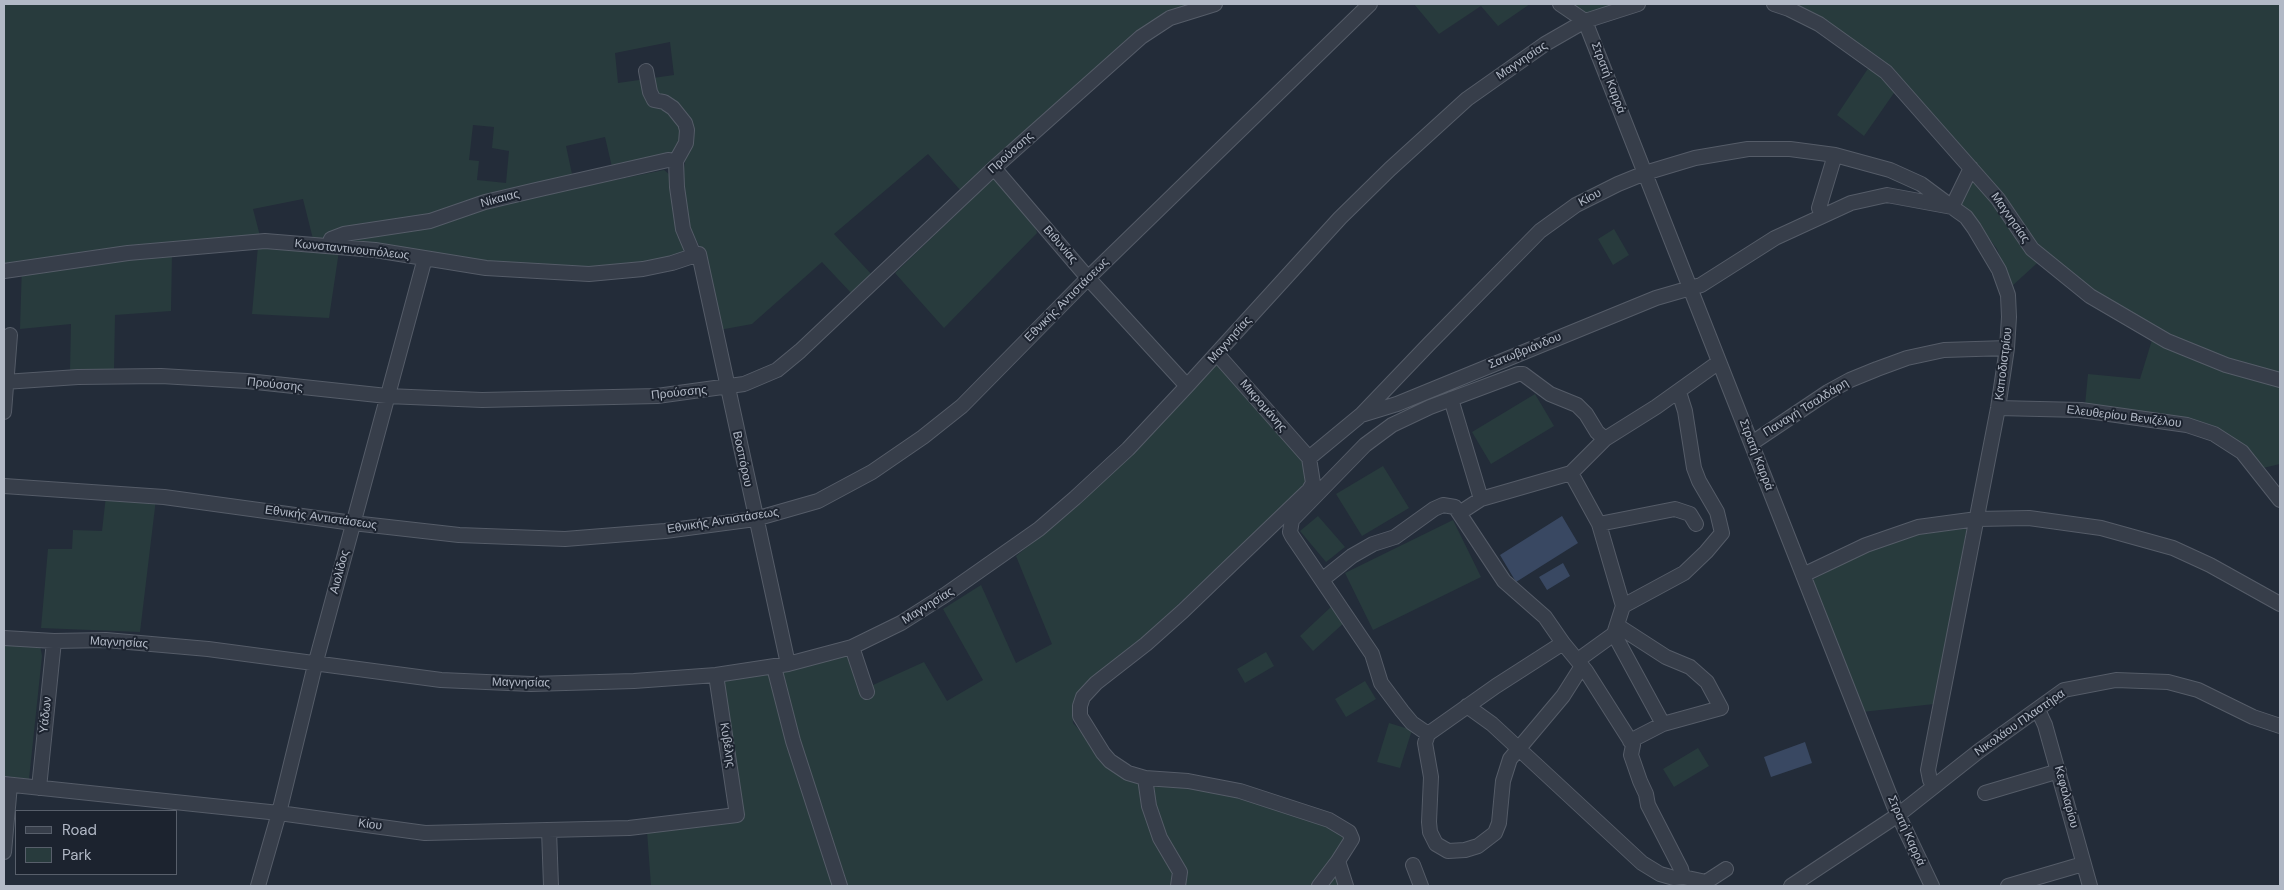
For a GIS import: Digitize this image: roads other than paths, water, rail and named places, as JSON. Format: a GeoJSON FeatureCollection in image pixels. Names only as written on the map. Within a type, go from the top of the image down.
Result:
{"type":"FeatureCollection","features":[{"type":"Feature","properties":{"kind":"street","name":"Προύσσης"},"geometry":{"type":"LineString","coordinates":[[5,382],[87,377],[161,376],[247,382],[388,396],[482,400],[657,396],[726,387],[767,376],[784,364],[994,168],[1141,37],[1170,18],[1215,4]]}},
{"type":"Feature","properties":{"kind":"street","name":"Εθνικής Αντιστάσεως"},"geometry":{"type":"LineString","coordinates":[[4,486],[164,497],[353,523],[459,535],[565,539],[665,531],[755,519],[818,502],[872,472],[923,437],[962,406],[1088,278],[1370,4]]}},
{"type":"Feature","properties":{"kind":"street"},"geometry":{"type":"LineString","coordinates":[[1560,4],[1586,21]]}},
{"type":"Feature","properties":{"kind":"street","name":"Μαγνησίας"},"geometry":{"type":"LineString","coordinates":[[4,638],[54,641],[116,641],[208,650],[441,680],[530,684],[634,681],[716,675],[781,665],[852,647],[916,615],[974,576],[1039,528],[1109,468],[1218,354],[1340,218],[1467,99],[1522,59],[1586,21],[1638,4]]}},
{"type":"Feature","properties":{"kind":"street","name":"Μαγνησίας"},"geometry":{"type":"LineString","coordinates":[[1774,4],[1789,8],[1819,24],[1886,72],[1998,199],[2038,256],[2090,296],[2167,341],[2226,365],[2280,380]]}},
{"type":"Feature","properties":{"kind":"street","name":"Στρατή Καρρά"},"geometry":{"type":"LineString","coordinates":[[1586,21],[1898,815],[1932,886]]}},
{"type":"Feature","properties":{"kind":"street"},"geometry":{"type":"LineString","coordinates":[[646,71],[650,92],[654,100],[664,102],[673,108],[685,123],[687,136],[676,161]]}},
{"type":"Feature","properties":{"kind":"street","name":"Κίου"},"geometry":{"type":"LineString","coordinates":[[1309,458],[1361,416],[1436,336],[1540,231],[1559,216],[1589,198],[1645,173],[1695,158],[1748,149],[1790,149],[1835,155],[1902,174],[1922,184],[1952,207]]}},
{"type":"Feature","properties":{"kind":"street"},"geometry":{"type":"LineString","coordinates":[[1822,216],[1819,208],[1835,155]]}},
{"type":"Feature","properties":{"kind":"street","name":"Νίκαιας"},"geometry":{"type":"LineString","coordinates":[[328,245],[331,239],[344,234],[430,221],[485,202],[668,160],[676,161]]}},
{"type":"Feature","properties":{"kind":"street","name":"Βοσπόρου"},"geometry":{"type":"LineString","coordinates":[[676,161],[679,209],[683,229],[696,255],[755,519],[793,741],[840,886]]}},
{"type":"Feature","properties":{"kind":"street","name":"Βιθυνίας"},"geometry":{"type":"LineString","coordinates":[[994,168],[1088,278],[1187,386]]}},
{"type":"Feature","properties":{"kind":"street"},"geometry":{"type":"LineString","coordinates":[[1690,288],[1708,282],[1765,244],[1822,216],[1862,200],[1887,195],[1952,207],[1971,168]]}},
{"type":"Feature","properties":{"kind":"street","name":"Καποδιστρίου"},"geometry":{"type":"LineString","coordinates":[[1934,786],[1930,780],[1928,770],[1998,408],[2008,348],[2010,317],[2004,283],[1990,255],[1966,217],[1952,207]]}},
{"type":"Feature","properties":{"kind":"street","name":"Κωνσταντινουπόλεως"},"geometry":{"type":"LineString","coordinates":[[4,271],[193,246],[265,241],[328,245],[486,268],[589,274],[643,269],[672,263],[696,255]]}},
{"type":"Feature","properties":{"kind":"street","name":"Αιολίδος"},"geometry":{"type":"LineString","coordinates":[[258,886],[279,813],[315,665],[425,258]]}},
{"type":"Feature","properties":{"kind":"street","name":"Σατωβριάνδου"},"geometry":{"type":"LineString","coordinates":[[1361,416],[1397,404],[1656,298],[1690,288]]}},
{"type":"Feature","properties":{"kind":"street"},"geometry":{"type":"LineString","coordinates":[[4,412],[10,335]]}},
{"type":"Feature","properties":{"kind":"street","name":"Παναγή Τσαλδάρη"},"geometry":{"type":"LineString","coordinates":[[1752,443],[1828,392],[1850,380],[1884,366],[1907,358],[1944,350],[2008,348]]}},
{"type":"Feature","properties":{"kind":"street","name":"Μικρομάνης"},"geometry":{"type":"LineString","coordinates":[[1218,354],[1309,458]]}},
{"type":"Feature","properties":{"kind":"street"},"geometry":{"type":"LineString","coordinates":[[1461,512],[1482,499],[1571,473],[1605,439],[1679,392],[1720,362]]}},
{"type":"Feature","properties":{"kind":"street"},"geometry":{"type":"LineString","coordinates":[[1428,734],[1412,723],[1392,700],[1381,683],[1372,654],[1292,536],[1290,532],[1292,520],[1365,445],[1405,418],[1518,374],[1523,374],[1550,394],[1577,406],[1586,414],[1597,432],[1605,439]]}},
{"type":"Feature","properties":{"kind":"street"},"geometry":{"type":"LineString","coordinates":[[1623,606],[1684,573],[1722,533],[1717,512],[1694,468],[1685,411],[1679,392]]}},
{"type":"Feature","properties":{"kind":"street"},"geometry":{"type":"LineString","coordinates":[[1451,399],[1482,499]]}},
{"type":"Feature","properties":{"kind":"street","name":"Ελευθερίου Βενιζέλου"},"geometry":{"type":"LineString","coordinates":[[1998,408],[2081,410],[2187,425],[2214,434],[2242,452],[2280,500]]}},
{"type":"Feature","properties":{"kind":"street"},"geometry":{"type":"LineString","coordinates":[[1309,458],[1313,472],[1313,482],[1309,490],[1183,611],[1096,684],[1083,698],[1080,706],[1080,716],[1103,753],[1110,761],[1128,773],[1146,778],[1188,781],[1240,791],[1329,820],[1349,832],[1352,836],[1351,842],[1319,886]]}},
{"type":"Feature","properties":{"kind":"street"},"geometry":{"type":"LineString","coordinates":[[1563,643],[1466,706],[1428,734],[1425,743],[1431,777],[1430,832],[1436,844],[1448,850],[1465,850],[1478,846],[1495,833],[1499,823],[1503,781],[1510,759],[1563,696],[1580,663],[1616,630],[1623,606],[1599,524],[1571,473]]}},
{"type":"Feature","properties":{"kind":"street"},"geometry":{"type":"LineString","coordinates":[[1322,580],[1352,556],[1373,544],[1395,537],[1434,509],[1443,505],[1455,507],[1461,512],[1496,570],[1512,589],[1545,617],[1580,663],[1630,741],[1633,746],[1631,754],[1646,794],[1648,805],[1681,869],[1683,877]]}},
{"type":"Feature","properties":{"kind":"street"},"geometry":{"type":"LineString","coordinates":[[1599,524],[1675,509],[1690,514],[1696,524]]}},
{"type":"Feature","properties":{"kind":"street"},"geometry":{"type":"LineString","coordinates":[[1804,575],[1890,536],[1918,526],[1977,519],[2029,518],[2070,522],[2101,528],[2173,548],[2210,565],[2280,604]]}},
{"type":"Feature","properties":{"kind":"street"},"geometry":{"type":"LineString","coordinates":[[1616,630],[1666,657],[1690,667],[1707,682],[1721,708],[1663,724],[1630,741]]}},
{"type":"Feature","properties":{"kind":"street"},"geometry":{"type":"LineString","coordinates":[[1616,630],[1663,724]]}},
{"type":"Feature","properties":{"kind":"street","name":"Υάδων"},"geometry":{"type":"LineString","coordinates":[[39,788],[54,641]]}},
{"type":"Feature","properties":{"kind":"street"},"geometry":{"type":"LineString","coordinates":[[852,647],[867,692]]}},
{"type":"Feature","properties":{"kind":"street","name":"Κυβέλης"},"geometry":{"type":"LineString","coordinates":[[716,675],[737,815]]}},
{"type":"Feature","properties":{"kind":"street","name":"Νικολάου Πλαστήρα"},"geometry":{"type":"LineString","coordinates":[[1791,886],[1898,815],[1979,751],[2038,710],[2058,693],[2070,688],[2106,681],[2152,680],[2198,690],[2253,717],[2280,726]]}},
{"type":"Feature","properties":{"kind":"street"},"geometry":{"type":"LineString","coordinates":[[1466,706],[1492,724],[1642,863],[1660,874],[1674,878],[1683,877],[1706,882],[1726,869]]}},
{"type":"Feature","properties":{"kind":"street","name":"Κεφαλαρίου"},"geometry":{"type":"LineString","coordinates":[[2038,710],[2046,725],[2090,886]]}},
{"type":"Feature","properties":{"kind":"street"},"geometry":{"type":"LineString","coordinates":[[1985,793],[2059,771]]}},
{"type":"Feature","properties":{"kind":"street"},"geometry":{"type":"LineString","coordinates":[[1146,778],[1149,806],[1160,838],[1180,872],[1178,886]]}},
{"type":"Feature","properties":{"kind":"street"},"geometry":{"type":"LineString","coordinates":[[4,852],[7,785]]}},
{"type":"Feature","properties":{"kind":"street","name":"Κίου"},"geometry":{"type":"LineString","coordinates":[[7,785],[279,813],[425,833],[629,828],[737,815]]}},
{"type":"Feature","properties":{"kind":"street"},"geometry":{"type":"LineString","coordinates":[[549,830],[551,886]]}},
{"type":"Feature","properties":{"kind":"street"},"geometry":{"type":"LineString","coordinates":[[1338,861],[1346,886]]}},
{"type":"Feature","properties":{"kind":"street"},"geometry":{"type":"LineString","coordinates":[[1413,864],[1421,886]]}},
{"type":"Feature","properties":{"kind":"street"},"geometry":{"type":"LineString","coordinates":[[2008,886],[2083,864]]}},
{"type":"Feature","properties":{"kind":"water"},"geometry":{"type":"Polygon","coordinates":[[[1562,516],[1578,543],[1516,582],[1500,555],[1562,516]]]}},
{"type":"Feature","properties":{"kind":"water"},"geometry":{"type":"Polygon","coordinates":[[[1563,563],[1570,576],[1547,590],[1539,577],[1563,563]]]}},
{"type":"Feature","properties":{"kind":"water"},"geometry":{"type":"Polygon","coordinates":[[[1805,742],[1812,763],[1771,777],[1764,757],[1805,742]]]}}]}
